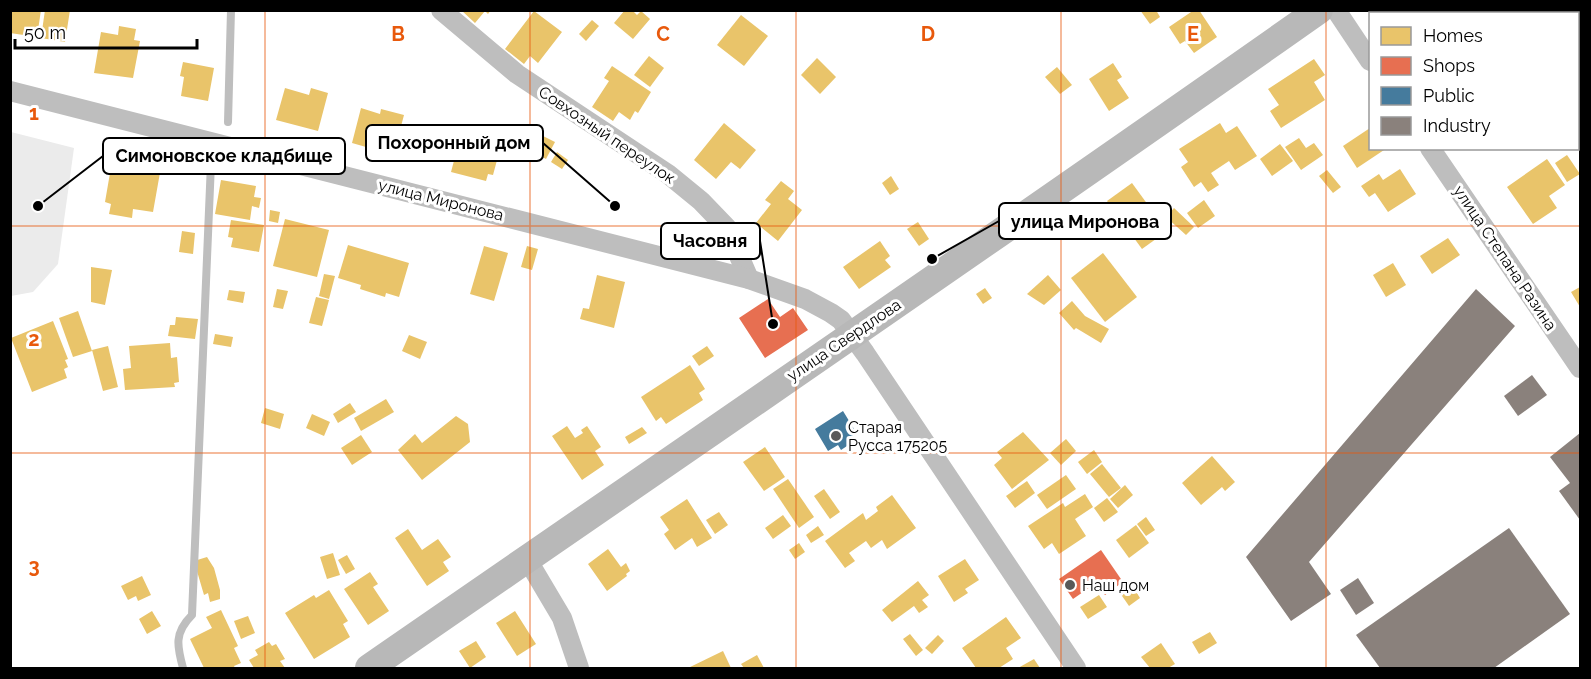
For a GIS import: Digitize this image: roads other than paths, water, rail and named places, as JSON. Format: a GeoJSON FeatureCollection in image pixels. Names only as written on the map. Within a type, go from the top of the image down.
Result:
{"type":"FeatureCollection","features":[{"type":"Feature","properties":{"kind":"street","name":"Совхозный переулок"},"geometry":{"type":"LineString","coordinates":[[441,10],[517,74],[668,174],[700,201],[727,228],[749,279]]}},
{"type":"Feature","properties":{"kind":"street","name":"улица Свердлова"},"geometry":{"type":"LineString","coordinates":[[369,669],[851,335],[974,253],[1319,10]]}},
{"type":"Feature","properties":{"kind":"street"},"geometry":{"type":"LineString","coordinates":[[1336,10],[1369,58]]}},
{"type":"Feature","properties":{"kind":"street","name":"улица Миронова"},"geometry":{"type":"LineString","coordinates":[[10,91],[749,279],[805,298],[841,321],[1076,669]]}},
{"type":"Feature","properties":{"kind":"street","name":"улица Степана Разина"},"geometry":{"type":"LineString","coordinates":[[1431,150],[1581,368]]}},
{"type":"Feature","properties":{"kind":"street"},"geometry":{"type":"LineString","coordinates":[[527,559],[562,618],[579,669]]}},
{"type":"Feature","properties":{"kind":"waterway"},"geometry":{"type":"LineString","coordinates":[[228,122],[231,10]]}},
{"type":"Feature","properties":{"kind":"waterway"},"geometry":{"type":"LineString","coordinates":[[183,668],[178,640],[182,628],[192,615],[211,163]]}},
{"type":"Feature","properties":{"kind":"place","name":"Симоновское кладбище"},"geometry":{"type":"Point","coordinates":[38,206]}},
{"type":"Feature","properties":{"kind":"place","name":"Похоронный дом"},"geometry":{"type":"Point","coordinates":[615,206]}},
{"type":"Feature","properties":{"kind":"place","name":"улица Миронова"},"geometry":{"type":"Point","coordinates":[932,259]}},
{"type":"Feature","properties":{"kind":"place","name":"Часовня"},"geometry":{"type":"Point","coordinates":[773,324]}},
{"type":"Feature","properties":{"kind":"place","name":"Старая Русса 175205"},"geometry":{"type":"Point","coordinates":[836,436]}},
{"type":"Feature","properties":{"kind":"place","name":"Наш дом"},"geometry":{"type":"Point","coordinates":[1070,585]}}]}
